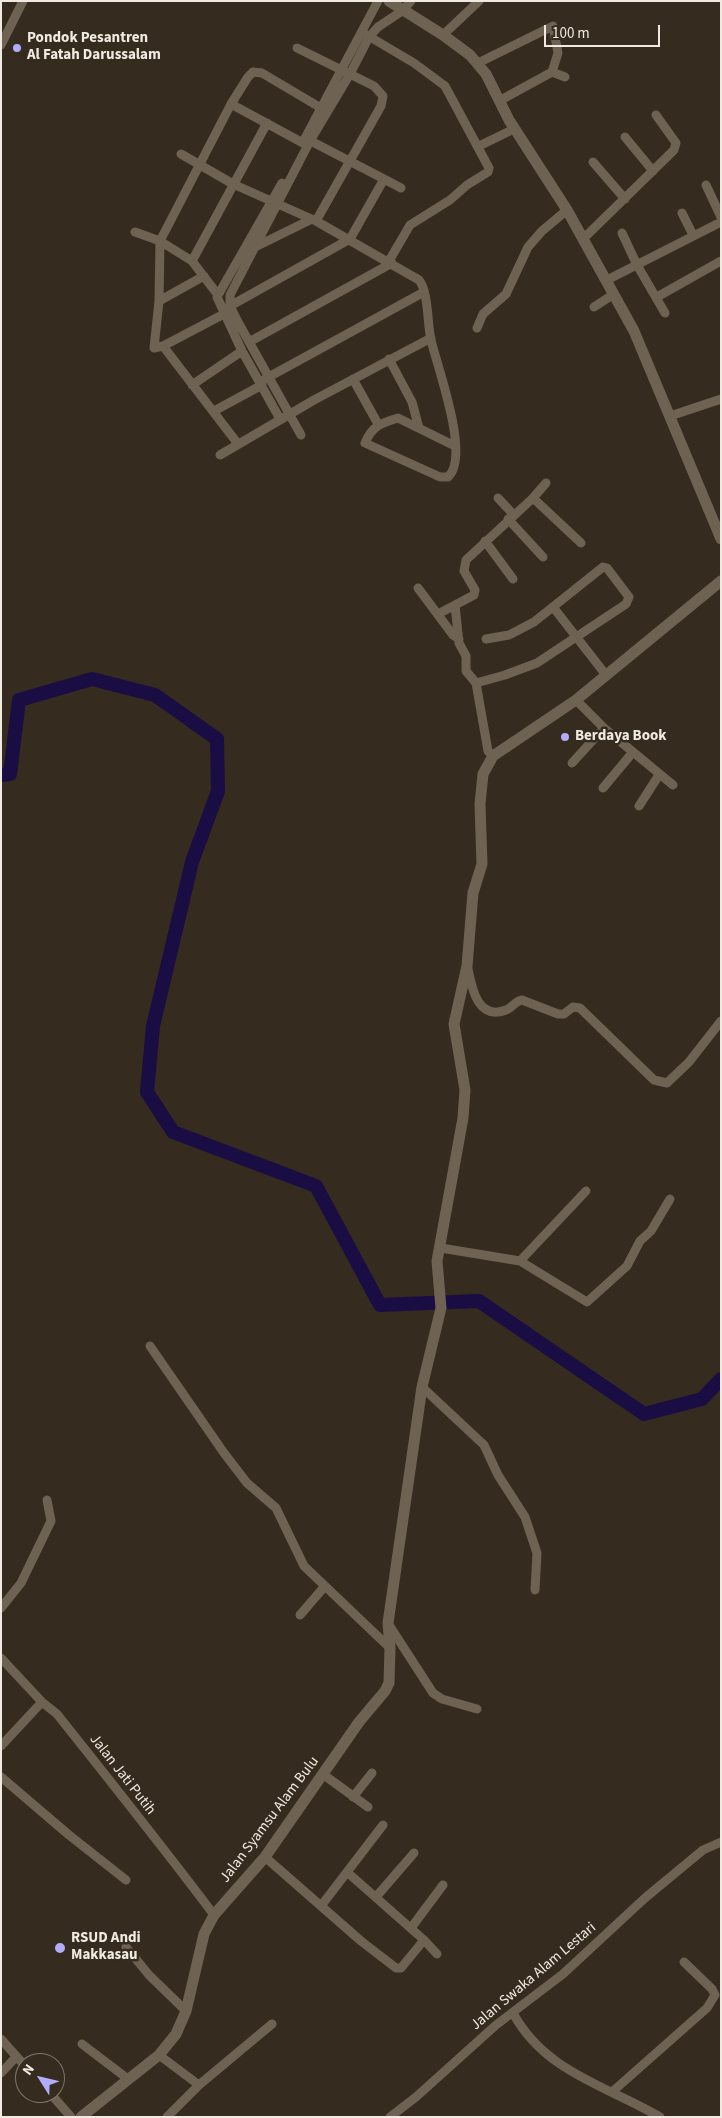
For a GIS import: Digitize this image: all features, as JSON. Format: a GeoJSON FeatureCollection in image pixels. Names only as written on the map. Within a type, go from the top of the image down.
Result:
{"type":"FeatureCollection","features":[{"type":"Feature","properties":{"kind":"street"},"geometry":{"type":"LineString","coordinates":[[1,45],[23,1]]}},
{"type":"Feature","properties":{"kind":"street"},"geometry":{"type":"LineString","coordinates":[[306,140],[366,35],[378,1]]}},
{"type":"Feature","properties":{"kind":"street"},"geometry":{"type":"LineString","coordinates":[[389,1],[402,11],[443,35],[478,63],[491,82],[514,129],[567,210],[634,331],[721,540]]}},
{"type":"Feature","properties":{"kind":"street"},"geometry":{"type":"LineString","coordinates":[[366,35],[402,11],[411,1]]}},
{"type":"Feature","properties":{"kind":"street"},"geometry":{"type":"LineString","coordinates":[[443,35],[479,1]]}},
{"type":"Feature","properties":{"kind":"street"},"geometry":{"type":"LineString","coordinates":[[478,63],[553,26],[558,53],[552,72],[500,101]]}},
{"type":"Feature","properties":{"kind":"street"},"geometry":{"type":"LineString","coordinates":[[249,342],[390,262],[410,225],[488,172],[488,165],[479,146],[445,86],[414,63],[366,35]]}},
{"type":"Feature","properties":{"kind":"street"},"geometry":{"type":"LineString","coordinates":[[253,249],[314,220],[381,106],[383,96],[374,86],[297,48]]}},
{"type":"Feature","properties":{"kind":"street"},"geometry":{"type":"LineString","coordinates":[[224,314],[163,346],[154,348],[159,301],[160,241],[231,104],[253,72],[259,72],[321,108]]}},
{"type":"Feature","properties":{"kind":"street"},"geometry":{"type":"LineString","coordinates":[[263,381],[249,342],[230,306],[232,287],[253,249],[321,108],[346,72]]}},
{"type":"Feature","properties":{"kind":"street"},"geometry":{"type":"LineString","coordinates":[[552,72],[566,77]]}},
{"type":"Feature","properties":{"kind":"street"},"geometry":{"type":"LineString","coordinates":[[231,104],[267,123],[349,159],[401,188]]}},
{"type":"Feature","properties":{"kind":"street"},"geometry":{"type":"LineString","coordinates":[[583,239],[653,171],[676,145],[656,115]]}},
{"type":"Feature","properties":{"kind":"street"},"geometry":{"type":"LineString","coordinates":[[192,261],[267,123]]}},
{"type":"Feature","properties":{"kind":"street"},"geometry":{"type":"LineString","coordinates":[[479,146],[514,129]]}},
{"type":"Feature","properties":{"kind":"street"},"geometry":{"type":"LineString","coordinates":[[625,137],[653,171]]}},
{"type":"Feature","properties":{"kind":"street"},"geometry":{"type":"LineString","coordinates":[[181,154],[233,184],[314,220],[350,239],[419,280],[424,292],[431,338],[450,404],[455,446],[453,471],[448,477],[444,478],[364,443],[370,431],[378,424],[398,418],[455,446]]}},
{"type":"Feature","properties":{"kind":"street"},"geometry":{"type":"LineString","coordinates":[[593,162],[625,199]]}},
{"type":"Feature","properties":{"kind":"street"},"geometry":{"type":"LineString","coordinates":[[230,306],[350,239],[384,179]]}},
{"type":"Feature","properties":{"kind":"street"},"geometry":{"type":"LineString","coordinates":[[706,185],[721,217]]}},
{"type":"Feature","properties":{"kind":"street"},"geometry":{"type":"LineString","coordinates":[[218,295],[274,203]]}},
{"type":"Feature","properties":{"kind":"street"},"geometry":{"type":"LineString","coordinates":[[477,328],[484,314],[506,294],[528,247],[547,226],[567,210]]}},
{"type":"Feature","properties":{"kind":"street"},"geometry":{"type":"LineString","coordinates":[[682,213],[693,235]]}},
{"type":"Feature","properties":{"kind":"street"},"geometry":{"type":"LineString","coordinates":[[607,280],[721,222]]}},
{"type":"Feature","properties":{"kind":"street"},"geometry":{"type":"LineString","coordinates":[[135,232],[160,241],[192,261],[218,295],[224,314],[242,351],[263,381],[284,417],[301,436]]}},
{"type":"Feature","properties":{"kind":"street"},"geometry":{"type":"LineString","coordinates":[[622,233],[637,265],[665,313]]}},
{"type":"Feature","properties":{"kind":"street"},"geometry":{"type":"LineString","coordinates":[[657,297],[721,261]]}},
{"type":"Feature","properties":{"kind":"street"},"geometry":{"type":"LineString","coordinates":[[159,301],[204,276]]}},
{"type":"Feature","properties":{"kind":"street"},"geometry":{"type":"LineString","coordinates":[[214,411],[263,381],[424,292]]}},
{"type":"Feature","properties":{"kind":"street"},"geometry":{"type":"LineString","coordinates":[[594,307],[614,294]]}},
{"type":"Feature","properties":{"kind":"street"},"geometry":{"type":"LineString","coordinates":[[220,455],[284,417],[431,338]]}},
{"type":"Feature","properties":{"kind":"street"},"geometry":{"type":"LineString","coordinates":[[163,346],[238,444]]}},
{"type":"Feature","properties":{"kind":"street"},"geometry":{"type":"LineString","coordinates":[[192,385],[242,351]]}},
{"type":"Feature","properties":{"kind":"street"},"geometry":{"type":"LineString","coordinates":[[389,359],[412,402],[418,428]]}},
{"type":"Feature","properties":{"kind":"street"},"geometry":{"type":"LineString","coordinates":[[353,379],[378,424]]}},
{"type":"Feature","properties":{"kind":"street"},"geometry":{"type":"LineString","coordinates":[[670,416],[721,399]]}},
{"type":"Feature","properties":{"kind":"street"},"geometry":{"type":"LineString","coordinates":[[438,614],[474,595],[476,592],[464,571],[466,560],[510,517],[533,498],[546,483]]}},
{"type":"Feature","properties":{"kind":"street"},"geometry":{"type":"LineString","coordinates":[[498,498],[510,517],[543,557]]}},
{"type":"Feature","properties":{"kind":"street"},"geometry":{"type":"LineString","coordinates":[[533,498],[581,543]]}},
{"type":"Feature","properties":{"kind":"street"},"geometry":{"type":"LineString","coordinates":[[485,541],[514,579]]}},
{"type":"Feature","properties":{"kind":"street"},"geometry":{"type":"LineString","coordinates":[[476,683],[538,663],[628,600],[629,597],[607,568],[603,568],[534,622],[509,635],[486,639]]}},
{"type":"Feature","properties":{"kind":"street"},"geometry":{"type":"LineString","coordinates":[[670,1199],[651,1232],[640,1240],[627,1266],[587,1302],[520,1260],[441,1248],[464,1110],[465,1090],[454,1024],[467,966],[473,893],[482,864],[481,784],[486,765],[493,756],[576,700],[721,581]]}},
{"type":"Feature","properties":{"kind":"street"},"geometry":{"type":"LineString","coordinates":[[418,588],[453,636],[459,639]]}},
{"type":"Feature","properties":{"kind":"street"},"geometry":{"type":"LineString","coordinates":[[455,605],[459,639],[466,656],[466,671],[476,683],[488,751],[493,756]]}},
{"type":"Feature","properties":{"kind":"street"},"geometry":{"type":"LineString","coordinates":[[553,607],[606,675]]}},
{"type":"Feature","properties":{"kind":"street"},"geometry":{"type":"LineString","coordinates":[[576,700],[604,728],[673,785]]}},
{"type":"Feature","properties":{"kind":"street"},"geometry":{"type":"LineString","coordinates":[[572,763],[604,728]]}},
{"type":"Feature","properties":{"kind":"street"},"geometry":{"type":"LineString","coordinates":[[603,788],[633,752]]}},
{"type":"Feature","properties":{"kind":"street"},"geometry":{"type":"LineString","coordinates":[[639,806],[659,775]]}},
{"type":"Feature","properties":{"kind":"street"},"geometry":{"type":"LineString","coordinates":[[467,966],[472,990],[484,1010],[489,1013],[509,1009],[518,1000],[558,1014],[564,1014],[573,1006],[580,1008],[654,1080],[661,1082],[668,1083],[689,1062],[721,1021]]}},
{"type":"Feature","properties":{"kind":"street"},"geometry":{"type":"LineString","coordinates":[[520,1260],[586,1191]]}},
{"type":"Feature","properties":{"kind":"street","name":"Jalan Syamsu Alam Bulu"},"geometry":{"type":"LineString","coordinates":[[80,2117],[159,2055],[176,2034],[186,2012],[204,1934],[214,1915],[265,1857],[324,1775],[359,1722],[385,1691],[389,1683],[390,1648],[388,1623],[422,1387],[441,1308],[437,1261],[441,1248]]}},
{"type":"Feature","properties":{"kind":"street"},"geometry":{"type":"LineString","coordinates":[[150,1346],[247,1483],[276,1508],[300,1560],[390,1648]]}},
{"type":"Feature","properties":{"kind":"street"},"geometry":{"type":"LineString","coordinates":[[422,1387],[484,1445],[498,1475],[525,1517],[537,1553],[536,1590]]}},
{"type":"Feature","properties":{"kind":"street"},"geometry":{"type":"LineString","coordinates":[[1,1608],[21,1583],[51,1521],[47,1500]]}},
{"type":"Feature","properties":{"kind":"street"},"geometry":{"type":"LineString","coordinates":[[300,1615],[325,1586]]}},
{"type":"Feature","properties":{"kind":"street"},"geometry":{"type":"LineString","coordinates":[[388,1623],[433,1693],[442,1699],[477,1709]]}},
{"type":"Feature","properties":{"kind":"street","name":"Jalan Jati Putih"},"geometry":{"type":"LineString","coordinates":[[1,1658],[42,1702],[57,1714],[174,1861],[214,1915]]}},
{"type":"Feature","properties":{"kind":"street"},"geometry":{"type":"LineString","coordinates":[[1,1746],[42,1702]]}},
{"type":"Feature","properties":{"kind":"street"},"geometry":{"type":"LineString","coordinates":[[353,1797],[372,1773]]}},
{"type":"Feature","properties":{"kind":"street"},"geometry":{"type":"LineString","coordinates":[[324,1775],[368,1808]]}},
{"type":"Feature","properties":{"kind":"street"},"geometry":{"type":"LineString","coordinates":[[1,1777],[69,1836],[126,1880]]}},
{"type":"Feature","properties":{"kind":"street"},"geometry":{"type":"LineString","coordinates":[[321,1906],[383,1825]]}},
{"type":"Feature","properties":{"kind":"street","name":"Jalan Swaka Alam Lestari"},"geometry":{"type":"LineString","coordinates":[[390,2117],[416,2097],[496,2025],[563,1974],[645,1898],[703,1850],[721,1842]]}},
{"type":"Feature","properties":{"kind":"street"},"geometry":{"type":"LineString","coordinates":[[376,1897],[414,1854]]}},
{"type":"Feature","properties":{"kind":"street"},"geometry":{"type":"LineString","coordinates":[[265,1857],[361,1941],[396,1968],[401,1968],[424,1940]]}},
{"type":"Feature","properties":{"kind":"street"},"geometry":{"type":"LineString","coordinates":[[347,1872],[438,1954]]}},
{"type":"Feature","properties":{"kind":"street"},"geometry":{"type":"LineString","coordinates":[[411,1928],[443,1885]]}},
{"type":"Feature","properties":{"kind":"street"},"geometry":{"type":"LineString","coordinates":[[126,1947],[149,1975],[186,2012]]}},
{"type":"Feature","properties":{"kind":"street"},"geometry":{"type":"LineString","coordinates":[[612,2092],[707,2008],[712,2001],[715,1995],[712,1989],[684,1962]]}},
{"type":"Feature","properties":{"kind":"street"},"geometry":{"type":"LineString","coordinates":[[513,2013],[523,2032],[540,2050],[555,2062],[576,2075],[660,2117]]}},
{"type":"Feature","properties":{"kind":"street"},"geometry":{"type":"LineString","coordinates":[[167,2117],[198,2085],[272,2024]]}},
{"type":"Feature","properties":{"kind":"street"},"geometry":{"type":"LineString","coordinates":[[1,2039],[15,2056]]}},
{"type":"Feature","properties":{"kind":"street"},"geometry":{"type":"LineString","coordinates":[[82,2044],[128,2079]]}},
{"type":"Feature","properties":{"kind":"street"},"geometry":{"type":"LineString","coordinates":[[159,2055],[198,2085]]}},
{"type":"Feature","properties":{"kind":"street"},"geometry":{"type":"LineString","coordinates":[[1,2073],[15,2058]]}},
{"type":"Feature","properties":{"kind":"street"},"geometry":{"type":"LineString","coordinates":[[59,2103],[71,2117]]}},
{"type":"Feature","properties":{"kind":"waterway"},"geometry":{"type":"LineString","coordinates":[[1,775],[10,774],[19,700],[92,679],[155,695],[217,739],[218,791],[192,862],[153,1026],[147,1092],[173,1132],[316,1186],[380,1305],[479,1301],[644,1414],[702,1399],[721,1379]]}},
{"type":"Feature","properties":{"kind":"place","name":"Pondok Pesantren Al Fatah Darussalam"},"geometry":{"type":"Point","coordinates":[17,48]}},
{"type":"Feature","properties":{"kind":"place","name":"Berdaya Book"},"geometry":{"type":"Point","coordinates":[565,737]}},
{"type":"Feature","properties":{"kind":"place","name":"RSUD Andi Makkasau"},"geometry":{"type":"Point","coordinates":[60,1948]}}]}
